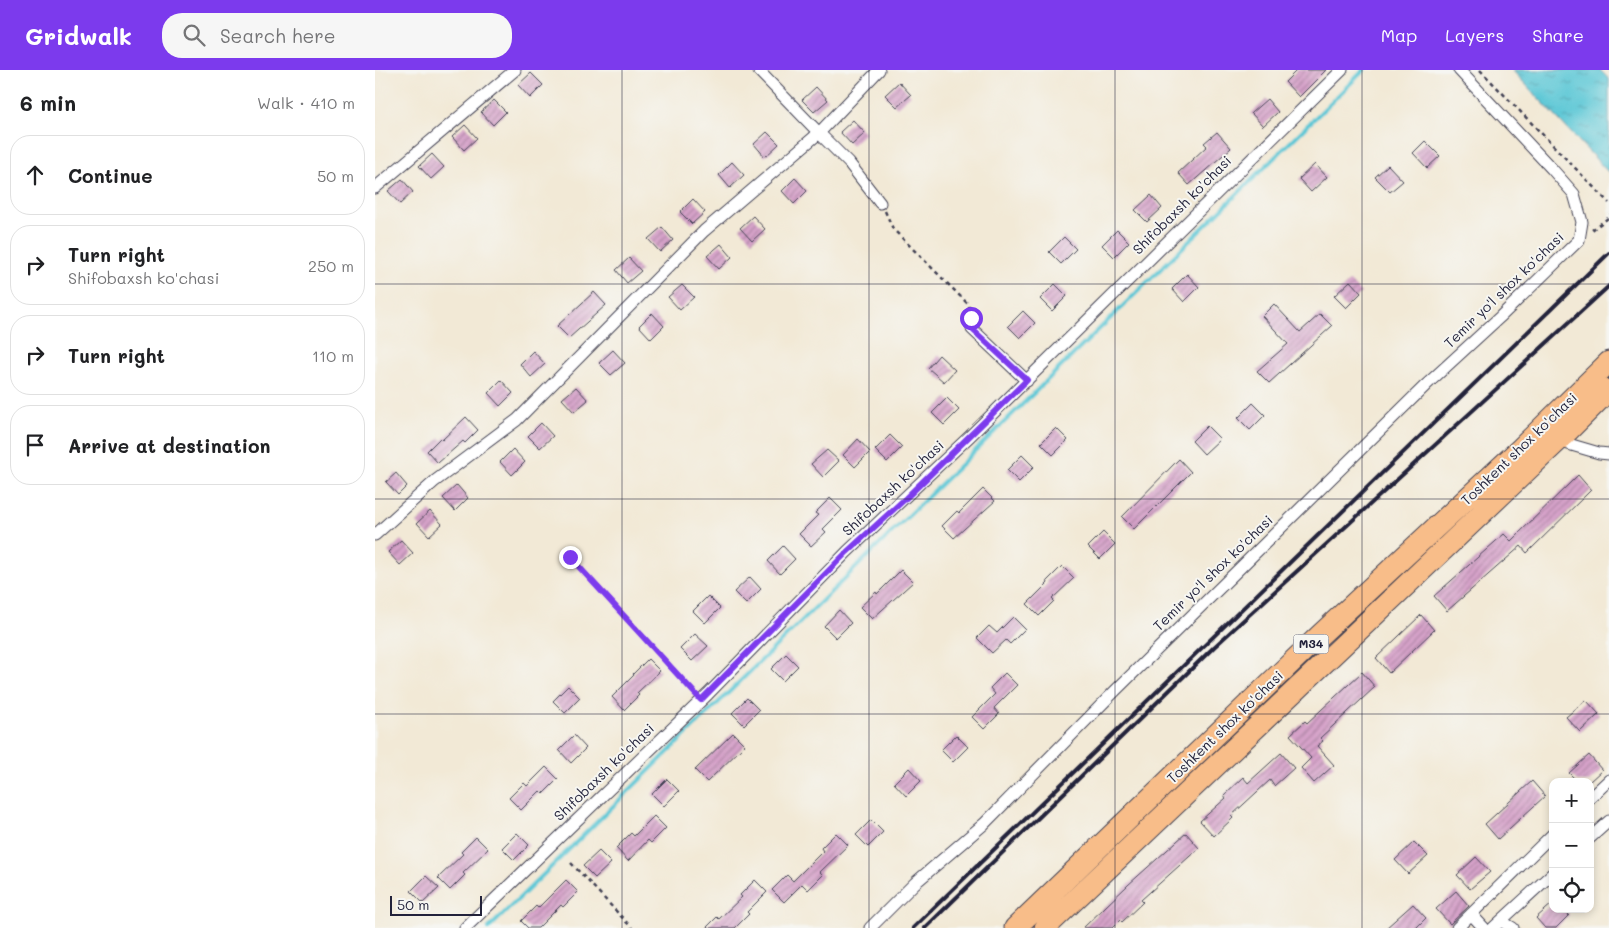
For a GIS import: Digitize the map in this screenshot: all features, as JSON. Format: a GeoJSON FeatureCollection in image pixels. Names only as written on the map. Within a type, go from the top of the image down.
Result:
{"type":"FeatureCollection","features":[{"type":"Feature","properties":{"kind":"highway","name":"Toshkent shox ko'chasi"},"geometry":{"type":"LineString","coordinates":[[1015,928],[1319,636],[1519,450],[1609,362]]}},
{"type":"Feature","properties":{"kind":"highway","name":"Toshkent shox ko'chasi"},"geometry":{"type":"LineString","coordinates":[[1045,928],[1558,441],[1609,390]]}},
{"type":"Feature","properties":{"kind":"street"},"geometry":{"type":"LineString","coordinates":[[375,188],[515,70]]}},
{"type":"Feature","properties":{"kind":"street"},"geometry":{"type":"LineString","coordinates":[[758,70],[849,163],[880,203]]}},
{"type":"Feature","properties":{"kind":"street"},"geometry":{"type":"LineString","coordinates":[[375,535],[435,481],[517,420],[704,231],[819,133],[879,70]]}},
{"type":"Feature","properties":{"kind":"street","name":"Shifobaxsh ko'chasi"},"geometry":{"type":"LineString","coordinates":[[465,928],[701,700],[847,552],[921,484],[1342,70]]}},
{"type":"Feature","properties":{"kind":"street"},"geometry":{"type":"LineString","coordinates":[[1459,70],[1574,194],[1582,222],[1579,240]]}},
{"type":"Feature","properties":{"kind":"street","name":"Temir yo'l shox ko'chasi"},"geometry":{"type":"LineString","coordinates":[[870,928],[915,882],[984,824],[1121,684],[1426,385],[1500,317],[1579,240]]}},
{"type":"Feature","properties":{"kind":"street"},"geometry":{"type":"LineString","coordinates":[[972,329],[1027,380]]}},
{"type":"Feature","properties":{"kind":"street"},"geometry":{"type":"LineString","coordinates":[[1558,441],[1599,453],[1609,454]]}},
{"type":"Feature","properties":{"kind":"street"},"geometry":{"type":"LineString","coordinates":[[1594,794],[1609,780]]}},
{"type":"Feature","properties":{"kind":"street"},"geometry":{"type":"LineString","coordinates":[[1594,834],[1609,821]]}},
{"type":"Feature","properties":{"kind":"street"},"geometry":{"type":"LineString","coordinates":[[1457,928],[1549,838]]}},
{"type":"Feature","properties":{"kind":"street"},"geometry":{"type":"LineString","coordinates":[[1497,924],[1549,877]]}},
{"type":"Feature","properties":{"kind":"street"},"geometry":{"type":"LineString","coordinates":[[1471,914],[1484,928]]}},
{"type":"Feature","properties":{"kind":"street"},"geometry":{"type":"LineString","coordinates":[[1497,924],[1513,928]]}},
{"type":"Feature","properties":{"kind":"path"},"geometry":{"type":"LineString","coordinates":[[1480,70],[1609,203]]}},
{"type":"Feature","properties":{"kind":"path"},"geometry":{"type":"LineString","coordinates":[[880,203],[893,229],[969,305],[972,329]]}},
{"type":"Feature","properties":{"kind":"path"},"geometry":{"type":"LineString","coordinates":[[1579,240],[1608,218],[1609,214]]}},
{"type":"Feature","properties":{"kind":"path"},"geometry":{"type":"LineString","coordinates":[[570,557],[701,700]]}},
{"type":"Feature","properties":{"kind":"path"},"geometry":{"type":"LineString","coordinates":[[571,862],[632,928]]}},
{"type":"Feature","properties":{"kind":"water"},"geometry":{"type":"Polygon","coordinates":[[[1512,70],[1600,70],[1609,79],[1609,173],[1512,70]]]}},
{"type":"Feature","properties":{"kind":"building"},"geometry":{"type":"Polygon","coordinates":[[[1297,70],[1326,70],[1299,97],[1285,82],[1297,70]]]}},
{"type":"Feature","properties":{"kind":"building"},"geometry":{"type":"Polygon","coordinates":[[[531,73],[543,85],[530,98],[518,85],[531,73]]]}},
{"type":"Feature","properties":{"kind":"building"},"geometry":{"type":"Polygon","coordinates":[[[899,82],[911,95],[897,107],[885,95],[899,82]]]}},
{"type":"Feature","properties":{"kind":"building"},"geometry":{"type":"Polygon","coordinates":[[[816,87],[828,100],[814,112],[802,100],[816,87]]]}},
{"type":"Feature","properties":{"kind":"building"},"geometry":{"type":"Polygon","coordinates":[[[1267,99],[1278,112],[1263,126],[1251,113],[1267,99]]]}},
{"type":"Feature","properties":{"kind":"building"},"geometry":{"type":"Polygon","coordinates":[[[494,100],[506,112],[493,125],[481,112],[494,100]]]}},
{"type":"Feature","properties":{"kind":"building"},"geometry":{"type":"Polygon","coordinates":[[[853,120],[865,133],[852,145],[840,132],[853,120]]]}},
{"type":"Feature","properties":{"kind":"building"},"geometry":{"type":"Polygon","coordinates":[[[465,125],[477,138],[464,150],[452,137],[465,125]]]}},
{"type":"Feature","properties":{"kind":"building"},"geometry":{"type":"Polygon","coordinates":[[[767,132],[779,144],[765,157],[754,144],[767,132]]]}},
{"type":"Feature","properties":{"kind":"building"},"geometry":{"type":"Polygon","coordinates":[[[1217,132],[1231,148],[1189,185],[1178,173],[1207,146],[1204,143],[1217,132]]]}},
{"type":"Feature","properties":{"kind":"building"},"geometry":{"type":"Polygon","coordinates":[[[1425,141],[1440,156],[1427,168],[1413,153],[1425,141]]]}},
{"type":"Feature","properties":{"kind":"building"},"geometry":{"type":"Polygon","coordinates":[[[432,154],[444,167],[431,179],[419,166],[432,154]]]}},
{"type":"Feature","properties":{"kind":"building"},"geometry":{"type":"Polygon","coordinates":[[[732,162],[744,175],[730,188],[719,175],[732,162]]]}},
{"type":"Feature","properties":{"kind":"building"},"geometry":{"type":"Polygon","coordinates":[[[1315,164],[1327,177],[1311,192],[1299,179],[1315,164]]]}},
{"type":"Feature","properties":{"kind":"building"},"geometry":{"type":"Polygon","coordinates":[[[1388,165],[1403,181],[1390,192],[1375,177],[1388,165]]]}},
{"type":"Feature","properties":{"kind":"building"},"geometry":{"type":"Polygon","coordinates":[[[795,178],[807,191],[794,204],[782,191],[795,178]]]}},
{"type":"Feature","properties":{"kind":"building"},"geometry":{"type":"Polygon","coordinates":[[[402,179],[413,192],[400,204],[388,191],[402,179]]]}},
{"type":"Feature","properties":{"kind":"building"},"geometry":{"type":"Polygon","coordinates":[[[1151,195],[1162,208],[1147,222],[1135,210],[1151,195]]]}},
{"type":"Feature","properties":{"kind":"building"},"geometry":{"type":"Polygon","coordinates":[[[693,199],[705,212],[692,224],[680,212],[693,199]]]}},
{"type":"Feature","properties":{"kind":"building"},"geometry":{"type":"Polygon","coordinates":[[[753,216],[765,229],[752,241],[740,228],[753,216]]]}},
{"type":"Feature","properties":{"kind":"building"},"geometry":{"type":"Polygon","coordinates":[[[662,227],[673,240],[660,252],[648,239],[662,227]]]}},
{"type":"Feature","properties":{"kind":"building"},"geometry":{"type":"Polygon","coordinates":[[[1117,230],[1129,242],[1114,257],[1102,245],[1117,230]]]}},
{"type":"Feature","properties":{"kind":"building"},"geometry":{"type":"Polygon","coordinates":[[[1064,237],[1076,249],[1061,264],[1049,252],[1064,237]]]}},
{"type":"Feature","properties":{"kind":"building"},"geometry":{"type":"Polygon","coordinates":[[[721,244],[732,257],[719,269],[707,256],[721,244]]]}},
{"type":"Feature","properties":{"kind":"building"},"geometry":{"type":"Polygon","coordinates":[[[629,258],[641,271],[627,283],[616,270],[629,258]]]}},
{"type":"Feature","properties":{"kind":"building"},"geometry":{"type":"Polygon","coordinates":[[[1187,274],[1199,287],[1184,302],[1172,289],[1187,274]]]}},
{"type":"Feature","properties":{"kind":"building"},"geometry":{"type":"Polygon","coordinates":[[[1350,281],[1361,293],[1346,308],[1334,296],[1350,281]]]}},
{"type":"Feature","properties":{"kind":"building"},"geometry":{"type":"Polygon","coordinates":[[[1055,284],[1067,296],[1052,311],[1040,299],[1055,284]]]}},
{"type":"Feature","properties":{"kind":"building"},"geometry":{"type":"Polygon","coordinates":[[[682,285],[694,297],[680,310],[668,297],[682,285]]]}},
{"type":"Feature","properties":{"kind":"building"},"geometry":{"type":"Polygon","coordinates":[[[594,292],[606,305],[569,338],[557,326],[594,292]]]}},
{"type":"Feature","properties":{"kind":"building"},"geometry":{"type":"Polygon","coordinates":[[[1274,304],[1300,332],[1320,314],[1332,326],[1269,383],[1257,371],[1288,344],[1262,316],[1274,304]]]}},
{"type":"Feature","properties":{"kind":"building"},"geometry":{"type":"Polygon","coordinates":[[[1023,311],[1035,323],[1020,338],[1008,326],[1023,311]]]}},
{"type":"Feature","properties":{"kind":"building"},"geometry":{"type":"Polygon","coordinates":[[[652,313],[664,326],[651,339],[639,326],[652,313]]]}},
{"type":"Feature","properties":{"kind":"building"},"geometry":{"type":"Polygon","coordinates":[[[613,350],[625,363],[611,375],[599,363],[613,350]]]}},
{"type":"Feature","properties":{"kind":"building"},"geometry":{"type":"Polygon","coordinates":[[[533,351],[545,364],[531,377],[520,364],[533,351]]]}},
{"type":"Feature","properties":{"kind":"building"},"geometry":{"type":"Polygon","coordinates":[[[939,355],[955,370],[944,382],[928,368],[939,355]]]}},
{"type":"Feature","properties":{"kind":"building"},"geometry":{"type":"Polygon","coordinates":[[[501,380],[513,393],[500,406],[488,393],[501,380]]]}},
{"type":"Feature","properties":{"kind":"building"},"geometry":{"type":"Polygon","coordinates":[[[576,387],[588,400],[574,412],[562,399],[576,387]]]}},
{"type":"Feature","properties":{"kind":"building"},"geometry":{"type":"Polygon","coordinates":[[[947,398],[959,410],[944,425],[932,413],[947,398]]]}},
{"type":"Feature","properties":{"kind":"building"},"geometry":{"type":"Polygon","coordinates":[[[1253,403],[1265,415],[1250,430],[1238,418],[1253,403]]]}},
{"type":"Feature","properties":{"kind":"building"},"geometry":{"type":"Polygon","coordinates":[[[466,417],[478,430],[465,443],[463,441],[438,463],[427,451],[440,438],[442,440],[466,417]]]}},
{"type":"Feature","properties":{"kind":"building"},"geometry":{"type":"Polygon","coordinates":[[[541,423],[553,436],[540,448],[528,436],[541,423]]]}},
{"type":"Feature","properties":{"kind":"building"},"geometry":{"type":"Polygon","coordinates":[[[1207,426],[1220,439],[1204,454],[1192,441],[1207,426]]]}},
{"type":"Feature","properties":{"kind":"building"},"geometry":{"type":"Polygon","coordinates":[[[1056,428],[1068,440],[1053,455],[1041,443],[1056,428]]]}},
{"type":"Feature","properties":{"kind":"building"},"geometry":{"type":"Polygon","coordinates":[[[890,435],[902,447],[887,462],[875,450],[890,435]]]}},
{"type":"Feature","properties":{"kind":"building"},"geometry":{"type":"Polygon","coordinates":[[[858,439],[870,452],[855,467],[843,455],[858,439]]]}},
{"type":"Feature","properties":{"kind":"building"},"geometry":{"type":"Polygon","coordinates":[[[513,449],[525,462],[512,475],[500,462],[513,449]]]}},
{"type":"Feature","properties":{"kind":"building"},"geometry":{"type":"Polygon","coordinates":[[[827,450],[839,461],[823,477],[811,464],[827,450]]]}},
{"type":"Feature","properties":{"kind":"building"},"geometry":{"type":"Polygon","coordinates":[[[1022,455],[1034,467],[1019,482],[1007,470],[1022,455]]]}},
{"type":"Feature","properties":{"kind":"building"},"geometry":{"type":"Polygon","coordinates":[[[1179,459],[1191,472],[1134,529],[1122,517],[1179,459]]]}},
{"type":"Feature","properties":{"kind":"building"},"geometry":{"type":"Polygon","coordinates":[[[396,473],[407,486],[398,495],[386,482],[396,473]]]}},
{"type":"Feature","properties":{"kind":"building"},"geometry":{"type":"Polygon","coordinates":[[[1578,475],[1591,490],[1527,553],[1521,546],[1447,611],[1434,596],[1504,534],[1511,541],[1578,475]]]}},
{"type":"Feature","properties":{"kind":"building"},"geometry":{"type":"Polygon","coordinates":[[[457,485],[468,498],[455,511],[443,498],[457,485]]]}},
{"type":"Feature","properties":{"kind":"building"},"geometry":{"type":"Polygon","coordinates":[[[983,489],[995,501],[954,538],[942,526],[957,511],[959,513],[983,489]]]}},
{"type":"Feature","properties":{"kind":"building"},"geometry":{"type":"Polygon","coordinates":[[[830,498],[842,510],[823,529],[826,532],[811,546],[799,534],[818,515],[815,513],[830,498]]]}},
{"type":"Feature","properties":{"kind":"building"},"geometry":{"type":"Polygon","coordinates":[[[430,511],[442,524],[429,536],[417,523],[430,511]]]}},
{"type":"Feature","properties":{"kind":"building"},"geometry":{"type":"Polygon","coordinates":[[[1103,532],[1115,544],[1100,559],[1088,547],[1103,532]]]}},
{"type":"Feature","properties":{"kind":"building"},"geometry":{"type":"Polygon","coordinates":[[[401,540],[413,553],[400,565],[388,552],[401,540]]]}},
{"type":"Feature","properties":{"kind":"building"},"geometry":{"type":"Polygon","coordinates":[[[783,546],[795,559],[780,574],[768,561],[783,546]]]}},
{"type":"Feature","properties":{"kind":"building"},"geometry":{"type":"Polygon","coordinates":[[[1062,566],[1074,578],[1052,599],[1054,601],[1039,616],[1027,604],[1062,566]]]}},
{"type":"Feature","properties":{"kind":"building"},"geometry":{"type":"Polygon","coordinates":[[[901,570],[913,582],[872,619],[860,607],[876,592],[877,594],[901,570]]]}},
{"type":"Feature","properties":{"kind":"building"},"geometry":{"type":"Polygon","coordinates":[[[750,577],[761,589],[746,604],[734,592],[750,577]]]}},
{"type":"Feature","properties":{"kind":"building"},"geometry":{"type":"Polygon","coordinates":[[[708,596],[720,608],[705,623],[693,611],[708,596]]]}},
{"type":"Feature","properties":{"kind":"building"},"geometry":{"type":"Polygon","coordinates":[[[839,610],[851,623],[836,638],[824,626],[839,610]]]}},
{"type":"Feature","properties":{"kind":"building"},"geometry":{"type":"Polygon","coordinates":[[[1421,615],[1434,630],[1389,673],[1376,658],[1421,615]]]}},
{"type":"Feature","properties":{"kind":"building"},"geometry":{"type":"Polygon","coordinates":[[[1013,617],[1025,629],[1010,644],[1006,640],[992,653],[977,638],[989,626],[997,633],[1013,617]]]}},
{"type":"Feature","properties":{"kind":"building"},"geometry":{"type":"Polygon","coordinates":[[[695,634],[708,646],[692,661],[680,649],[695,634]]]}},
{"type":"Feature","properties":{"kind":"building"},"geometry":{"type":"Polygon","coordinates":[[[786,654],[798,666],[783,681],[771,669],[786,654]]]}},
{"type":"Feature","properties":{"kind":"building"},"geometry":{"type":"Polygon","coordinates":[[[648,659],[660,671],[637,693],[639,695],[624,710],[612,697],[648,659]]]}},
{"type":"Feature","properties":{"kind":"building"},"geometry":{"type":"Polygon","coordinates":[[[1362,672],[1375,687],[1320,738],[1323,741],[1317,746],[1334,765],[1314,783],[1301,768],[1311,758],[1290,735],[1305,721],[1307,723],[1362,672]]]}},
{"type":"Feature","properties":{"kind":"building"},"geometry":{"type":"Polygon","coordinates":[[[1005,673],[1017,685],[994,708],[999,714],[984,729],[972,717],[995,694],[990,688],[1005,673]]]}},
{"type":"Feature","properties":{"kind":"building"},"geometry":{"type":"Polygon","coordinates":[[[568,686],[580,698],[565,713],[553,701],[568,686]]]}},
{"type":"Feature","properties":{"kind":"building"},"geometry":{"type":"Polygon","coordinates":[[[747,698],[759,710],[744,725],[732,713],[747,698]]]}},
{"type":"Feature","properties":{"kind":"building"},"geometry":{"type":"Polygon","coordinates":[[[1586,700],[1599,714],[1580,732],[1566,717],[1586,700]]]}},
{"type":"Feature","properties":{"kind":"building"},"geometry":{"type":"Polygon","coordinates":[[[733,733],[745,745],[707,782],[695,770],[733,733]]]}},
{"type":"Feature","properties":{"kind":"building"},"geometry":{"type":"Polygon","coordinates":[[[574,735],[586,748],[571,763],[559,750],[574,735]]]}},
{"type":"Feature","properties":{"kind":"building"},"geometry":{"type":"Polygon","coordinates":[[[956,735],[968,747],[953,762],[941,750],[956,735]]]}},
{"type":"Feature","properties":{"kind":"building"},"geometry":{"type":"Polygon","coordinates":[[[1281,753],[1294,768],[1274,786],[1270,780],[1231,816],[1233,818],[1214,836],[1200,821],[1226,798],[1224,795],[1243,777],[1248,783],[1281,753]]]}},
{"type":"Feature","properties":{"kind":"building"},"geometry":{"type":"Polygon","coordinates":[[[1589,755],[1602,770],[1593,778],[1574,778],[1569,773],[1589,755]]]}},
{"type":"Feature","properties":{"kind":"building"},"geometry":{"type":"Polygon","coordinates":[[[546,767],[558,779],[543,794],[540,791],[521,810],[509,798],[524,783],[527,786],[546,767]]]}},
{"type":"Feature","properties":{"kind":"building"},"geometry":{"type":"Polygon","coordinates":[[[909,768],[921,781],[906,796],[894,783],[909,768]]]}},
{"type":"Feature","properties":{"kind":"building"},"geometry":{"type":"Polygon","coordinates":[[[667,779],[679,791],[664,806],[652,794],[667,779]]]}},
{"type":"Feature","properties":{"kind":"building"},"geometry":{"type":"Polygon","coordinates":[[[1532,781],[1545,796],[1498,839],[1485,824],[1532,781]]]}},
{"type":"Feature","properties":{"kind":"building"},"geometry":{"type":"Polygon","coordinates":[[[654,816],[666,828],[651,843],[648,840],[628,861],[616,848],[631,833],[634,836],[654,816]]]}},
{"type":"Feature","properties":{"kind":"building"},"geometry":{"type":"Polygon","coordinates":[[[871,820],[883,832],[868,847],[856,835],[871,820]]]}},
{"type":"Feature","properties":{"kind":"building"},"geometry":{"type":"Polygon","coordinates":[[[517,833],[529,845],[514,860],[502,848],[517,833]]]}},
{"type":"Feature","properties":{"kind":"building"},"geometry":{"type":"Polygon","coordinates":[[[836,833],[848,845],[820,872],[823,875],[808,890],[802,884],[784,902],[772,890],[787,875],[793,881],[823,851],[821,848],[836,833]]]}},
{"type":"Feature","properties":{"kind":"building"},"geometry":{"type":"Polygon","coordinates":[[[1186,833],[1199,848],[1141,900],[1143,902],[1122,922],[1120,920],[1112,928],[1083,928],[1128,885],[1186,833]]]}},
{"type":"Feature","properties":{"kind":"building"},"geometry":{"type":"Polygon","coordinates":[[[476,837],[488,849],[463,873],[465,875],[450,890],[438,878],[463,854],[461,852],[476,837]]]}},
{"type":"Feature","properties":{"kind":"building"},"geometry":{"type":"Polygon","coordinates":[[[1414,842],[1428,856],[1408,874],[1395,860],[1414,842]]]}},
{"type":"Feature","properties":{"kind":"building"},"geometry":{"type":"Polygon","coordinates":[[[599,851],[611,863],[595,878],[583,866],[599,851]]]}},
{"type":"Feature","properties":{"kind":"building"},"geometry":{"type":"Polygon","coordinates":[[[1476,857],[1490,872],[1470,889],[1457,875],[1476,857]]]}},
{"type":"Feature","properties":{"kind":"building"},"geometry":{"type":"Polygon","coordinates":[[[426,876],[439,888],[423,903],[411,891],[426,876]]]}},
{"type":"Feature","properties":{"kind":"building"},"geometry":{"type":"Polygon","coordinates":[[[566,880],[578,892],[563,907],[561,905],[538,928],[528,928],[521,921],[536,906],[538,908],[566,880]]]}},
{"type":"Feature","properties":{"kind":"building"},"geometry":{"type":"Polygon","coordinates":[[[755,880],[767,892],[747,912],[749,914],[735,928],[706,928],[717,917],[719,919],[742,897],[740,895],[755,880]]]}},
{"type":"Feature","properties":{"kind":"building"},"geometry":{"type":"Polygon","coordinates":[[[1456,891],[1469,906],[1450,924],[1436,909],[1456,891]]]}},
{"type":"Feature","properties":{"kind":"building"},"geometry":{"type":"Polygon","coordinates":[[[1413,904],[1426,918],[1416,928],[1386,928],[1413,904]]]}},
{"type":"Feature","properties":{"kind":"building"},"geometry":{"type":"Polygon","coordinates":[[[1549,907],[1549,913],[1567,913],[1569,915],[1556,928],[1545,928],[1536,918],[1549,907]]]}},
{"type":"Feature","properties":{"kind":"waterway"},"geometry":{"type":"LineString","coordinates":[[489,928],[1364,70]]}},
{"type":"Feature","properties":{"kind":"railway"},"geometry":{"type":"LineString","coordinates":[[913,928],[1609,253]]}},
{"type":"Feature","properties":{"kind":"railway"},"geometry":{"type":"LineString","coordinates":[[925,928],[1214,647],[1609,286]]}},
{"type":"Feature","properties":{"kind":"route"},"geometry":{"type":"LineString","coordinates":[[570,557],[701,700],[847,552],[906,498],[1027,380],[972,329],[971,318]]}}]}
